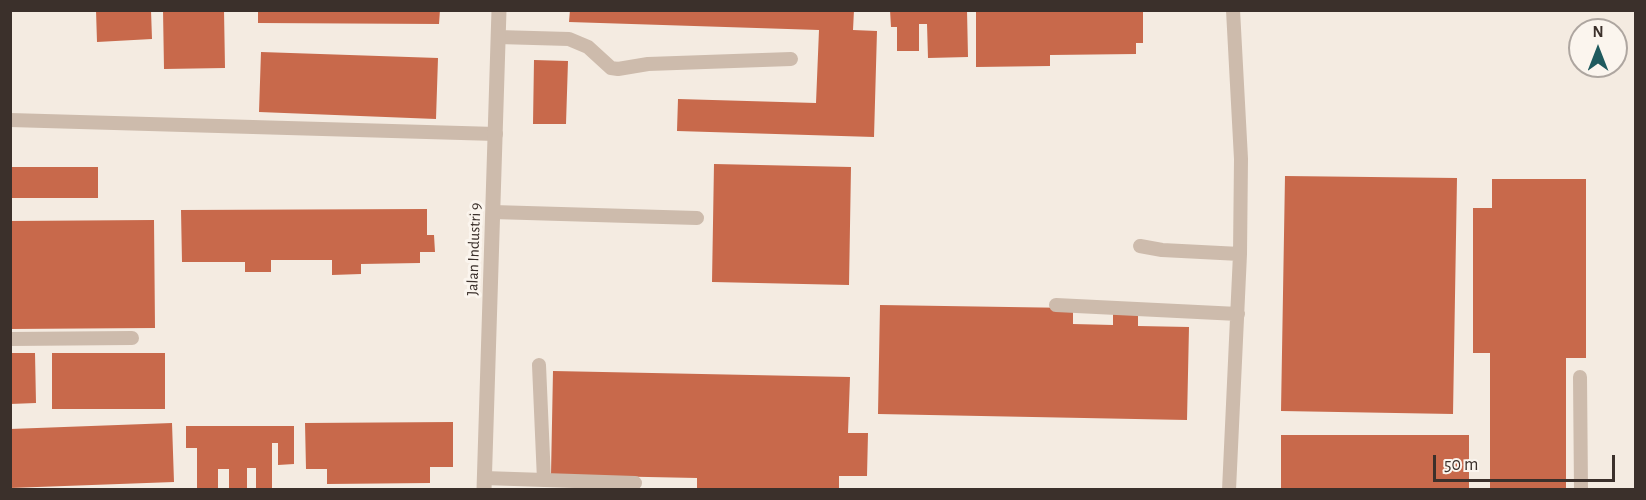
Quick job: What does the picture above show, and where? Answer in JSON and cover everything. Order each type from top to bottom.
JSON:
[{"type":"street","name":"Jalan Industri 9","points":[[484,483],[499,10]]},
{"type":"lane","points":[[1229,489],[1238,314],[1241,159],[1233,10]]},
{"type":"lane","points":[[498,37],[579,41],[611,68],[618,69],[648,64],[791,59]]},
{"type":"lane","points":[[10,120],[496,134]]},
{"type":"lane","points":[[493,212],[697,218]]},
{"type":"lane","points":[[1140,246],[1162,250],[1240,254]]},
{"type":"lane","points":[[1056,305],[1238,314]]},
{"type":"lane","points":[[10,339],[132,338]]},
{"type":"lane","points":[[539,364],[544,480]]},
{"type":"lane","points":[[1581,377],[1581,489]]},
{"type":"lane","points":[[484,483],[544,480],[635,483]]},
{"type":"building","points":[[96,10],[151,10],[152,39],[97,42]]},
{"type":"building","points":[[163,10],[224,10],[225,68],[164,69]]},
{"type":"building","points":[[258,10],[440,10],[439,24],[258,23]]},
{"type":"building","points":[[570,10],[854,10],[853,30],[877,31],[874,137],[677,131],[678,99],[816,103],[819,30],[569,22]]},
{"type":"building","points":[[890,10],[967,10],[968,57],[928,58],[927,24],[919,24],[919,51],[897,51],[897,27],[891,27]]},
{"type":"building","points":[[976,10],[1143,10],[1143,43],[1136,43],[1136,54],[1050,55],[1050,66],[976,67]]},
{"type":"building","points":[[261,52],[438,58],[436,119],[259,112]]},
{"type":"building","points":[[534,60],[568,61],[566,124],[533,124]]},
{"type":"building","points":[[714,164],[851,167],[849,285],[712,282]]},
{"type":"building","points":[[10,167],[98,167],[98,198],[10,198]]},
{"type":"building","points":[[1285,176],[1457,178],[1453,414],[1281,411]]},
{"type":"building","points":[[1492,179],[1586,179],[1586,358],[1566,358],[1566,490],[1490,490],[1490,353],[1473,353],[1473,208],[1492,208]]},
{"type":"building","points":[[427,209],[427,235],[434,235],[435,252],[420,252],[420,263],[361,264],[361,274],[332,275],[332,260],[271,260],[271,272],[245,272],[245,262],[182,262],[181,210]]},
{"type":"building","points":[[154,220],[155,328],[10,329],[10,221]]},
{"type":"building","points":[[880,305],[1073,308],[1073,324],[1113,325],[1113,309],[1138,310],[1138,326],[1189,327],[1187,420],[878,414]]},
{"type":"building","points":[[10,353],[35,353],[36,403],[10,404]]},
{"type":"building","points":[[52,353],[165,353],[165,409],[52,409]]},
{"type":"building","points":[[553,371],[850,377],[848,433],[868,433],[867,476],[839,476],[839,490],[697,490],[697,478],[551,475]]},
{"type":"building","points":[[453,422],[453,467],[430,467],[430,483],[327,484],[327,469],[306,469],[305,423]]},
{"type":"building","points":[[172,423],[174,482],[10,488],[10,429]]},
{"type":"building","points":[[186,426],[294,426],[294,464],[278,465],[278,443],[272,443],[272,490],[256,490],[256,468],[247,468],[247,489],[229,489],[229,469],[218,469],[218,490],[197,490],[197,448],[186,448]]},
{"type":"building","points":[[1281,435],[1469,435],[1469,490],[1281,490]]}]
